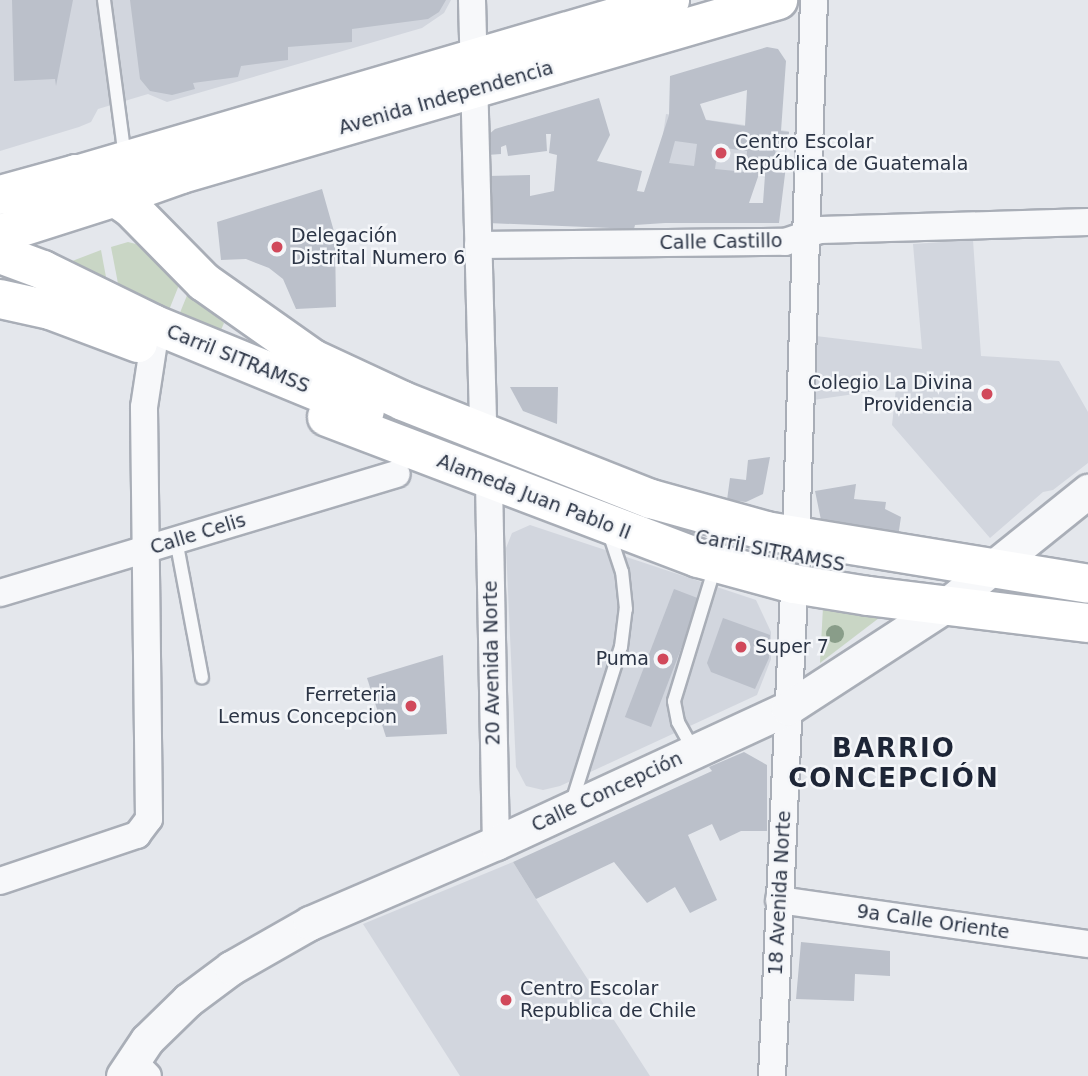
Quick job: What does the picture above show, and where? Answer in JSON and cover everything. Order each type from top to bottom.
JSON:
[{"type":"main road","name":"Avenida Independencia","points":[[116,197],[474,75],[670,0]]},
{"type":"main road","name":"Avenida Independencia","points":[[76,174],[778,0]]},
{"type":"main road","name":"Alameda Juan Pablo II","points":[[76,174],[116,197],[204,282],[266,330],[340,374],[483,433],[690,512],[796,537],[986,575],[1088,584]]},
{"type":"main road","points":[[0,195],[76,174]]},
{"type":"main road","points":[[0,234],[116,197]]},
{"type":"main road","name":"Carril SITRAMSS","points":[[0,254],[43,270],[115,307]]},
{"type":"main road","name":"Carril SITRAMSS","points":[[0,277],[53,287],[115,307],[528,477],[686,535],[788,559],[986,575],[1088,596]]},
{"type":"main road","name":"Alameda Juan Pablo II","points":[[0,299],[78,320],[489,482],[717,563],[794,584],[1088,623]]},
{"type":"street","points":[[472,0],[483,433]]},
{"type":"street","points":[[796,537],[803,236],[814,0]]},
{"type":"street","name":"Calle Castillo","points":[[478,245],[785,242],[820,230],[1088,222]]},
{"type":"street","points":[[0,881],[137,835],[149,819],[148,549],[144,407],[153,348]]},
{"type":"street","name":"Calle Celis","points":[[0,593],[397,474]]},
{"type":"street","name":"20 Avenida Norte","points":[[489,482],[496,843]]},
{"type":"street","name":"Calle Concepción","points":[[135,1071],[147,1040],[188,1000],[231,968],[310,923],[496,843],[788,708],[945,606],[1088,491]]},
{"type":"street","name":"18 Avenida Norte","points":[[772,1076],[794,584]]},
{"type":"street","name":"9a Calle Oriente","points":[[779,900],[1088,944]]},
{"type":"lane","points":[[104,0],[125,161]]},
{"type":"lane","points":[[569,810],[621,647],[623,584],[607,526]]},
{"type":"lane","points":[[176,541],[202,678]]},
{"type":"lane","points":[[695,751],[678,722],[674,701],[717,563]]},
{"type":"shaded area","points":[[0,0],[451,0],[444,13],[422,28],[167,102],[148,94],[98,109],[91,122],[79,127],[0,151]]},
{"type":"shaded area","name":"Centro Escolar República de Guatemala","points":[[666,114],[789,131],[782,180],[659,163]]},
{"type":"shaded area","name":"Colegio La Divina Providencia","points":[[973,240],[981,356],[1059,361],[1088,412],[1088,463],[1053,490],[1043,492],[990,538],[892,425],[896,388],[813,400],[816,336],[922,349],[913,244]]},
{"type":"shaded area","points":[[530,525],[756,600],[771,632],[771,659],[757,695],[560,786],[543,790],[526,786],[516,767],[506,548],[512,533]]},
{"type":"shaded area","name":"Centro Escolar Republica de Chile","points":[[513,862],[650,1076],[460,1076],[363,924]]},
{"type":"green space","points":[[128,242],[136,244],[179,285],[167,315],[120,294],[111,247]]},
{"type":"green space","points":[[101,250],[108,288],[67,263]]},
{"type":"green space","points":[[188,293],[224,323],[218,337],[177,320]]},
{"type":"green space","points":[[823,607],[879,618],[820,663]]},
{"type":"building","points":[[12,0],[73,0],[56,86],[55,79],[14,81]]},
{"type":"building","points":[[130,0],[446,0],[439,12],[428,19],[352,29],[352,42],[288,47],[288,60],[241,66],[238,77],[193,83],[195,89],[172,95],[150,91],[140,79]]},
{"type":"building","points":[[767,47],[778,49],[786,61],[781,131],[789,132],[788,145],[776,144],[774,165],[786,166],[779,223],[665,223],[635,225],[634,229],[488,223],[487,176],[530,175],[530,196],[554,191],[557,155],[549,153],[551,134],[546,134],[547,151],[508,156],[506,145],[501,147],[501,154],[487,155],[487,136],[495,129],[599,98],[610,135],[597,161],[642,171],[637,191],[644,192],[669,115],[670,76]],"holes":[[[747,90],[745,126],[706,120],[700,104]],[[675,141],[697,144],[694,166],[669,163]],[[718,147],[747,151],[746,172],[715,169]],[[759,174],[765,175],[763,203],[749,203]]]},
{"type":"building","name":"Delegación Distrital Numero 6","points":[[322,189],[335,235],[336,307],[296,309],[283,279],[269,268],[246,259],[221,260],[217,222]]},
{"type":"building","points":[[510,387],[558,387],[557,424],[523,411]]},
{"type":"building","points":[[770,457],[763,494],[746,502],[727,500],[730,478],[746,480],[748,460]]},
{"type":"building","points":[[856,484],[854,499],[886,502],[885,509],[901,517],[898,537],[821,520],[815,491]]},
{"type":"building","name":"Puma","points":[[674,589],[700,599],[651,727],[625,717]]},
{"type":"building","name":"Super 7","points":[[723,618],[770,635],[769,658],[755,689],[711,672],[707,663]]},
{"type":"building","name":"Ferreteria Lemus Concepcion","points":[[443,655],[447,734],[386,737],[367,678]]},
{"type":"building","points":[[744,752],[767,765],[767,831],[741,831],[720,841],[712,824],[688,835],[717,900],[690,913],[675,887],[647,903],[614,862],[536,899],[513,862],[712,771],[709,767]]},
{"type":"building","points":[[801,942],[890,951],[890,976],[855,974],[854,1001],[796,999]]},
{"type":"place","name":"Centro Escolar República de Guatemala","points":[[721,153]]},
{"type":"place","name":"Delegación Distrital Numero 6","points":[[277,247]]},
{"type":"place","name":"Colegio La Divina Providencia","points":[[987,394]]},
{"type":"place","name":"Super 7","points":[[741,647]]},
{"type":"place","name":"Puma","points":[[663,659]]},
{"type":"place","name":"Ferreteria Lemus Concepcion","points":[[411,706]]},
{"type":"place","name":"Centro Escolar Republica de Chile","points":[[506,1000]]},
{"type":"district","name":"BARRIO CONCEPCIÓN","points":[[894,764]]}]
